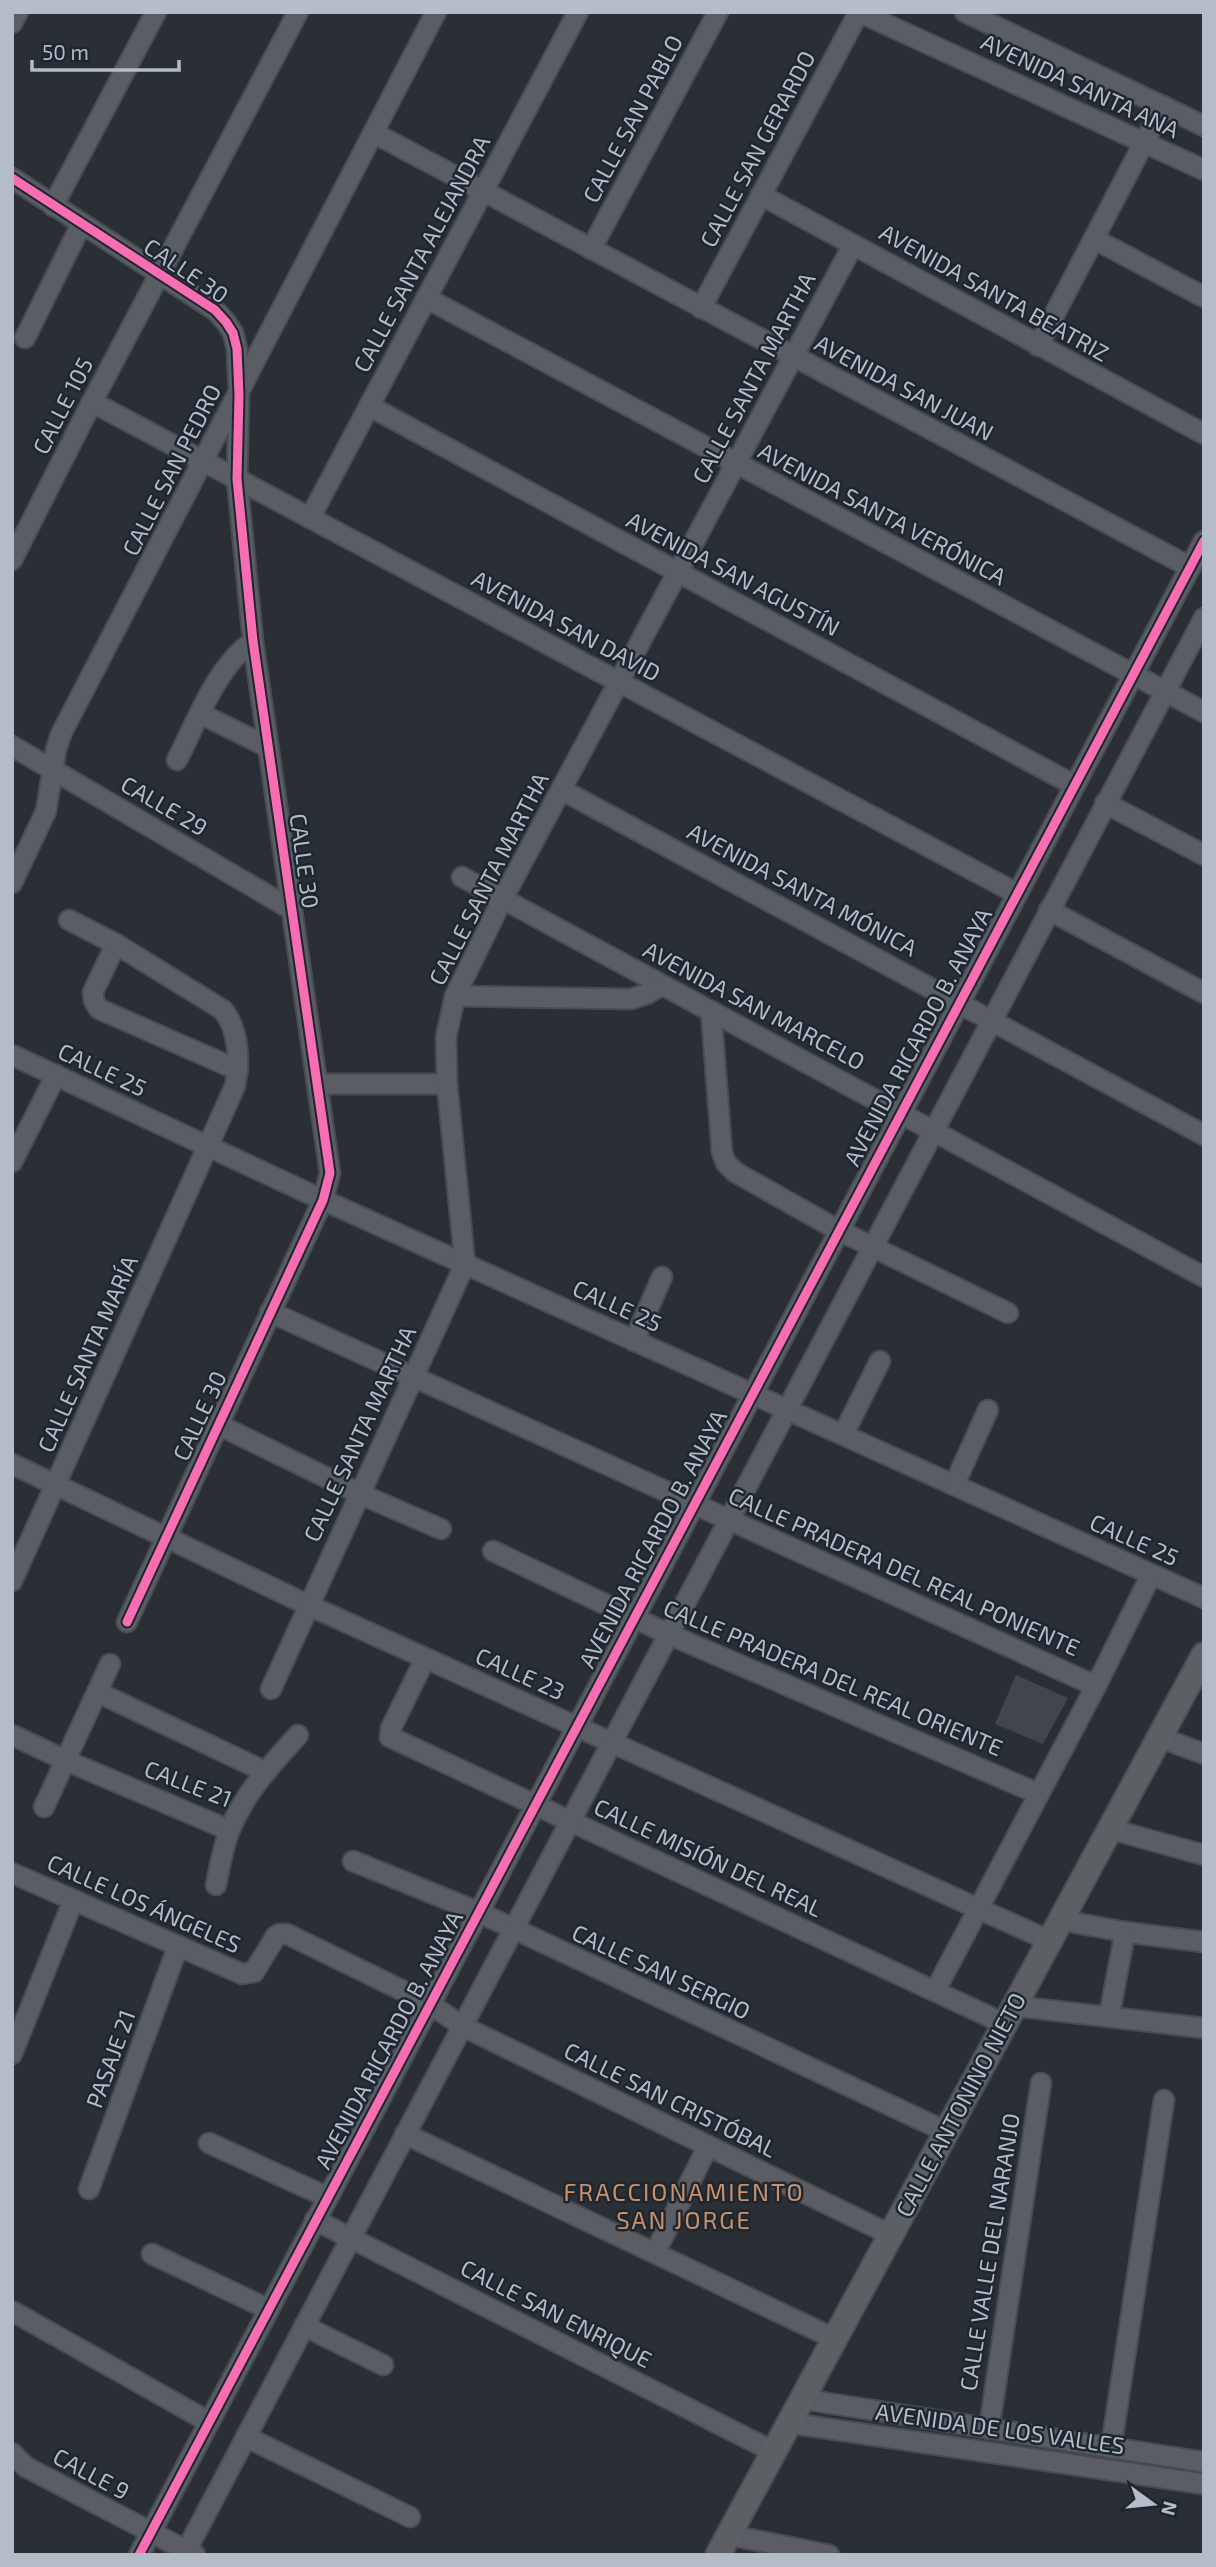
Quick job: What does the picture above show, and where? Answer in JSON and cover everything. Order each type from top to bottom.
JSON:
[{"type":"main road","name":"CALLE ANTONINO NIETO","points":[[724,2545],[1204,1655]]},
{"type":"street","points":[[12,23],[18,12]]},
{"type":"street","points":[[53,206],[156,12]]},
{"type":"street","name":"CALLE 105","points":[[12,560],[92,402],[298,12]]},
{"type":"street","name":"CALLE SAN PEDRO","points":[[12,883],[46,811],[61,734],[436,12]]},
{"type":"street","name":"CALLE SANTA ALEJANDRA","points":[[310,518],[578,12]]},
{"type":"street","name":"CALLE SAN PABLO","points":[[591,249],[718,12]]},
{"type":"street","name":"AVENIDA SANTA ANA","points":[[859,12],[1204,170]]},
{"type":"street","name":"CALLE SAN GERARDO","points":[[701,309],[859,12]]},
{"type":"street","name":"AVENIDA SANTA ANA","points":[[965,12],[1204,126]]},
{"type":"street","points":[[1038,346],[1163,106]]},
{"type":"street","name":"AVENIDA SAN JUAN","points":[[374,133],[1190,567]]},
{"type":"street","name":"CALLE 30","points":[[12,178],[215,310],[233,333],[237,349],[239,395],[237,479],[253,641],[330,1173],[323,1200],[127,1622]]},
{"type":"street","name":"AVENIDA SANTA BEATRIZ","points":[[761,195],[1204,434]]},
{"type":"street","points":[[25,338],[81,225]]},
{"type":"street","points":[[1094,239],[1204,297]]},
{"type":"street","name":"CALLE SANTA MARTHA","points":[[271,1689],[465,1264],[447,1084],[446,1037],[455,996],[503,898],[853,244]]},
{"type":"street","name":"AVENIDA SANTA VERÓNICA","points":[[426,299],[1204,712]]},
{"type":"street","name":"AVENIDA SAN DAVID","points":[[92,402],[1016,893]]},
{"type":"street","name":"AVENIDA SAN AGUSTÍN","points":[[369,406],[1073,785]]},
{"type":"street","name":"AVENIDA RICARDO B. ANAYA","points":[[139,2555],[1204,541]]},
{"type":"street","points":[[188,2553],[304,2326],[1204,618]]},
{"type":"street","points":[[177,760],[227,665],[239,651],[253,641]]},
{"type":"street","points":[[201,714],[268,747]]},
{"type":"street","name":"CALLE 29","points":[[12,746],[291,909]]},
{"type":"street","name":"AVENIDA SANTA MÓNICA","points":[[562,790],[991,1020],[1201,1129]]},
{"type":"street","points":[[1105,803],[1204,855]]},
{"type":"street","name":"AVENIDA SAN MARCELO","points":[[462,877],[1204,1277]]},
{"type":"street","points":[[1049,910],[1204,993]]},
{"type":"street","points":[[69,920],[116,944],[223,1010],[230,1019],[234,1032],[238,1070],[99,1009],[93,992],[116,944]]},
{"type":"street","points":[[455,996],[632,999],[661,985]]},
{"type":"street","points":[[711,1011],[722,1152],[726,1163],[735,1172],[838,1230],[1008,1313]]},
{"type":"street","name":"CALLE 25","points":[[12,1055],[323,1200],[1204,1598]]},
{"type":"street","name":"CALLE SANTA MARÍA","points":[[12,1581],[206,1145],[235,1086],[238,1070]]},
{"type":"street","points":[[12,1162],[56,1075]]},
{"type":"street","points":[[317,1084],[447,1084]]},
{"type":"street","points":[[634,1341],[662,1277]]},
{"type":"street","name":"CALLE PRADERA DEL REAL PONIENTE","points":[[271,1312],[1096,1686]]},
{"type":"street","points":[[843,1435],[880,1361]]},
{"type":"street","points":[[954,1485],[988,1410]]},
{"type":"street","points":[[217,1424],[360,1494],[441,1529]]},
{"type":"street","name":"CALLE 23","points":[[12,1464],[425,1659],[577,1725],[979,1909],[1055,1931],[1125,1932],[1204,1942]]},
{"type":"street","name":"CALLE PRADERA DEL REAL ORIENTE","points":[[494,1551],[668,1634],[1039,1794]]},
{"type":"street","points":[[935,1991],[1096,1686],[1151,1574]]},
{"type":"street","name":"CALLE MISIÓN DEL REAL","points":[[425,1659],[391,1728],[390,1737],[935,1991],[1009,2015],[1109,2017],[1204,2028]]},
{"type":"street","points":[[44,1807],[110,1664]]},
{"type":"street","name":"CALLE 21","points":[[12,1735],[229,1830],[251,1790],[266,1772],[97,1692]]},
{"type":"street","points":[[266,1772],[298,1735]]},
{"type":"street","points":[[1159,1737],[1204,1754]]},
{"type":"street","points":[[1110,1829],[1204,1855]]},
{"type":"street","points":[[216,1885],[229,1830]]},
{"type":"street","name":"CALLE SAN SERGIO","points":[[353,1861],[478,1912],[512,1931],[947,2132]]},
{"type":"street","name":"CALLE LOS ÁNGELES","points":[[12,1873],[248,1975],[254,1972],[276,1936],[286,1934],[430,2004]]},
{"type":"street","points":[[12,2054],[73,1901]]},
{"type":"street","points":[[1109,2017],[1125,1932]]},
{"type":"street","name":"PASAJE 21","points":[[89,2189],[178,1946]]},
{"type":"street","name":"CALLE SAN CRISTÓBAL","points":[[430,2004],[462,2026],[891,2235]]},
{"type":"street","name":"CALLE VALLE DEL NARANJO","points":[[989,2429],[1041,2083]]},
{"type":"street","points":[[1111,2448],[1164,2100]]},
{"type":"street","points":[[405,2134],[835,2339]]},
{"type":"street","points":[[209,2143],[327,2197]]},
{"type":"street","points":[[655,2253],[708,2146]]},
{"type":"street","name":"CALLE SAN ENRIQUE","points":[[316,2220],[774,2452]]},
{"type":"street","points":[[152,2254],[268,2309]]},
{"type":"street","points":[[12,2311],[209,2422]]},
{"type":"street","points":[[304,2326],[383,2365]]},
{"type":"street","name":"AVENIDA DE LOS VALLES","points":[[802,2399],[1204,2462]]},
{"type":"street","name":"AVENIDA DE LOS VALLES","points":[[789,2423],[1204,2484]]},
{"type":"street","points":[[246,2437],[410,2517]]},
{"type":"street","points":[[1048,2461],[1051,2439]]},
{"type":"street","name":"CALLE 9","points":[[12,2454],[26,2468],[188,2553]]},
{"type":"street","points":[[724,2545],[829,2555]]},
{"type":"building","points":[[1016,1675],[1068,1698],[1043,1744],[995,1724]]},
{"type":"cycle path","points":[[12,178],[215,310],[233,333],[237,349],[239,395],[237,479],[253,641],[330,1173],[323,1200],[127,1622]]},
{"type":"cycle path","points":[[139,2555],[1204,541]]},
{"type":"district","name":"FRACCIONAMIENTO SAN JORGE","points":[[684,2207]]}]
